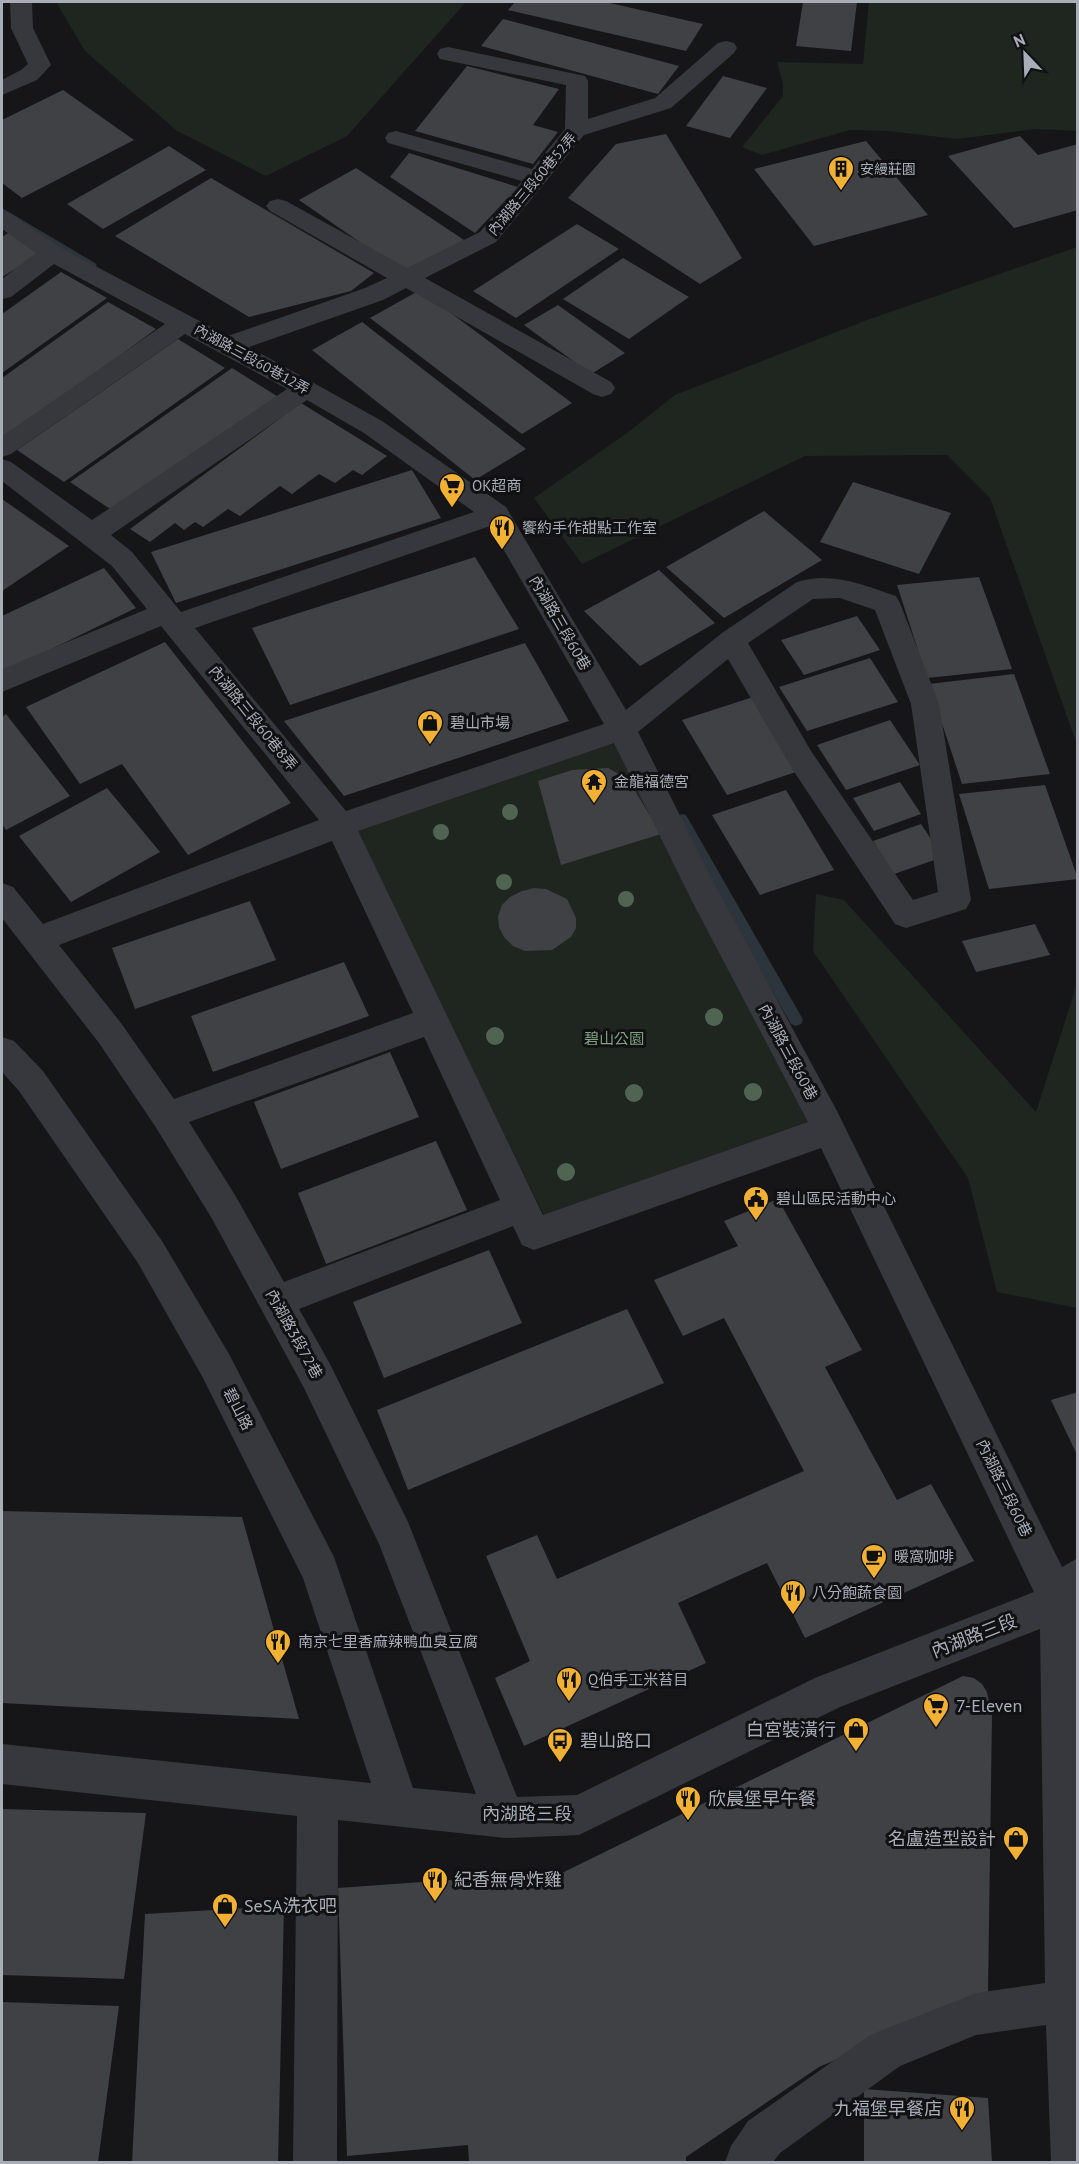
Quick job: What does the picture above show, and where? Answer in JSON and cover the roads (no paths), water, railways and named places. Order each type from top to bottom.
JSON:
[{"type":"street","points":[[2,88],[29,75],[40,65],[22,28],[21,2]]},
{"type":"street","name":"內湖路三段60巷52弄","points":[[226,346],[374,294],[488,237],[535,177],[576,130],[663,103],[726,48]]},
{"type":"street","points":[[448,54],[577,81],[576,130]]},
{"type":"street","points":[[396,138],[535,177]]},
{"type":"street","points":[[278,206],[602,388]]},
{"type":"street","name":"內湖路三段60巷12弄","points":[[2,218],[52,253],[306,388],[373,427],[496,514]]},
{"type":"street","points":[[2,291],[52,253]]},
{"type":"street","points":[[2,448],[184,322]]},
{"type":"street","points":[[92,534],[306,388]]},
{"type":"street","name":"內湖路三段60巷8弄","points":[[2,468],[122,559],[340,825],[534,1234],[829,1130]]},
{"type":"street","points":[[2,681],[171,618],[496,514]]},
{"type":"street","name":"內湖路三段60巷","points":[[496,514],[622,729],[703,892],[829,1130],[1071,1599]]},
{"type":"street","points":[[36,940],[340,825],[622,729],[732,640],[807,589],[841,588],[886,603],[925,704],[956,900],[906,915],[801,759],[732,640]]},
{"type":"street","name":"內湖路3段72巷","points":[[2,896],[110,1033],[167,1116],[223,1206],[317,1376],[395,1535],[505,1818]]},
{"type":"street","points":[[167,1116],[432,1020]]},
{"type":"street","name":"碧山路","points":[[2,1051],[31,1081],[150,1252],[216,1366],[320,1571],[399,1806]]},
{"type":"street","points":[[276,1302],[522,1207]]},
{"type":"street","points":[[1071,1599],[1067,2001],[1073,2163]]},
{"type":"street","name":"內湖路三段","points":[[2,1764],[505,1818],[579,1815],[829,1692],[1071,1599]]},
{"type":"street","points":[[315,2163],[318,1798]]},
{"type":"street","points":[[747,2163],[764,2137],[885,2050],[976,2014],[1067,2001]]},
{"type":"waterway","points":[[2,211],[91,265]]},
{"type":"waterway","points":[[681,819],[796,1020]]},
{"type":"place","name":"安縵莊園","points":[[841,192]]},
{"type":"place","name":"OK超商","points":[[452,509]]},
{"type":"place","name":"饗約手作甜點工作室","points":[[502,551]]},
{"type":"place","name":"碧山市場","points":[[430,746]]},
{"type":"place","name":"金龍福德宮","points":[[594,805]]},
{"type":"place","name":"碧山區民活動中心","points":[[756,1222]]},
{"type":"place","name":"暖窩咖啡","points":[[874,1580]]},
{"type":"place","name":"八分飽蔬食園","points":[[793,1616]]},
{"type":"place","name":"南京七里香麻辣鴨血臭豆腐","points":[[278,1665]]},
{"type":"place","name":"Q伯手工米苔目","points":[[569,1703]]},
{"type":"place","name":"7-Eleven","points":[[936,1729]]},
{"type":"place","name":"白宮裝潢行","points":[[856,1753]]},
{"type":"place","name":"碧山路口","points":[[560,1764]]},
{"type":"place","name":"欣晨堡早午餐","points":[[688,1822]]},
{"type":"place","name":"名盧造型設計","points":[[1016,1862]]},
{"type":"place","name":"紀香無骨炸雞","points":[[435,1903]]},
{"type":"place","name":"SeSA洗衣吧","points":[[225,1929]]},
{"type":"place","name":"九福堡早餐店","points":[[962,2132]]},
{"type":"park label","name":"碧山公園","points":[[614,1039]]}]
